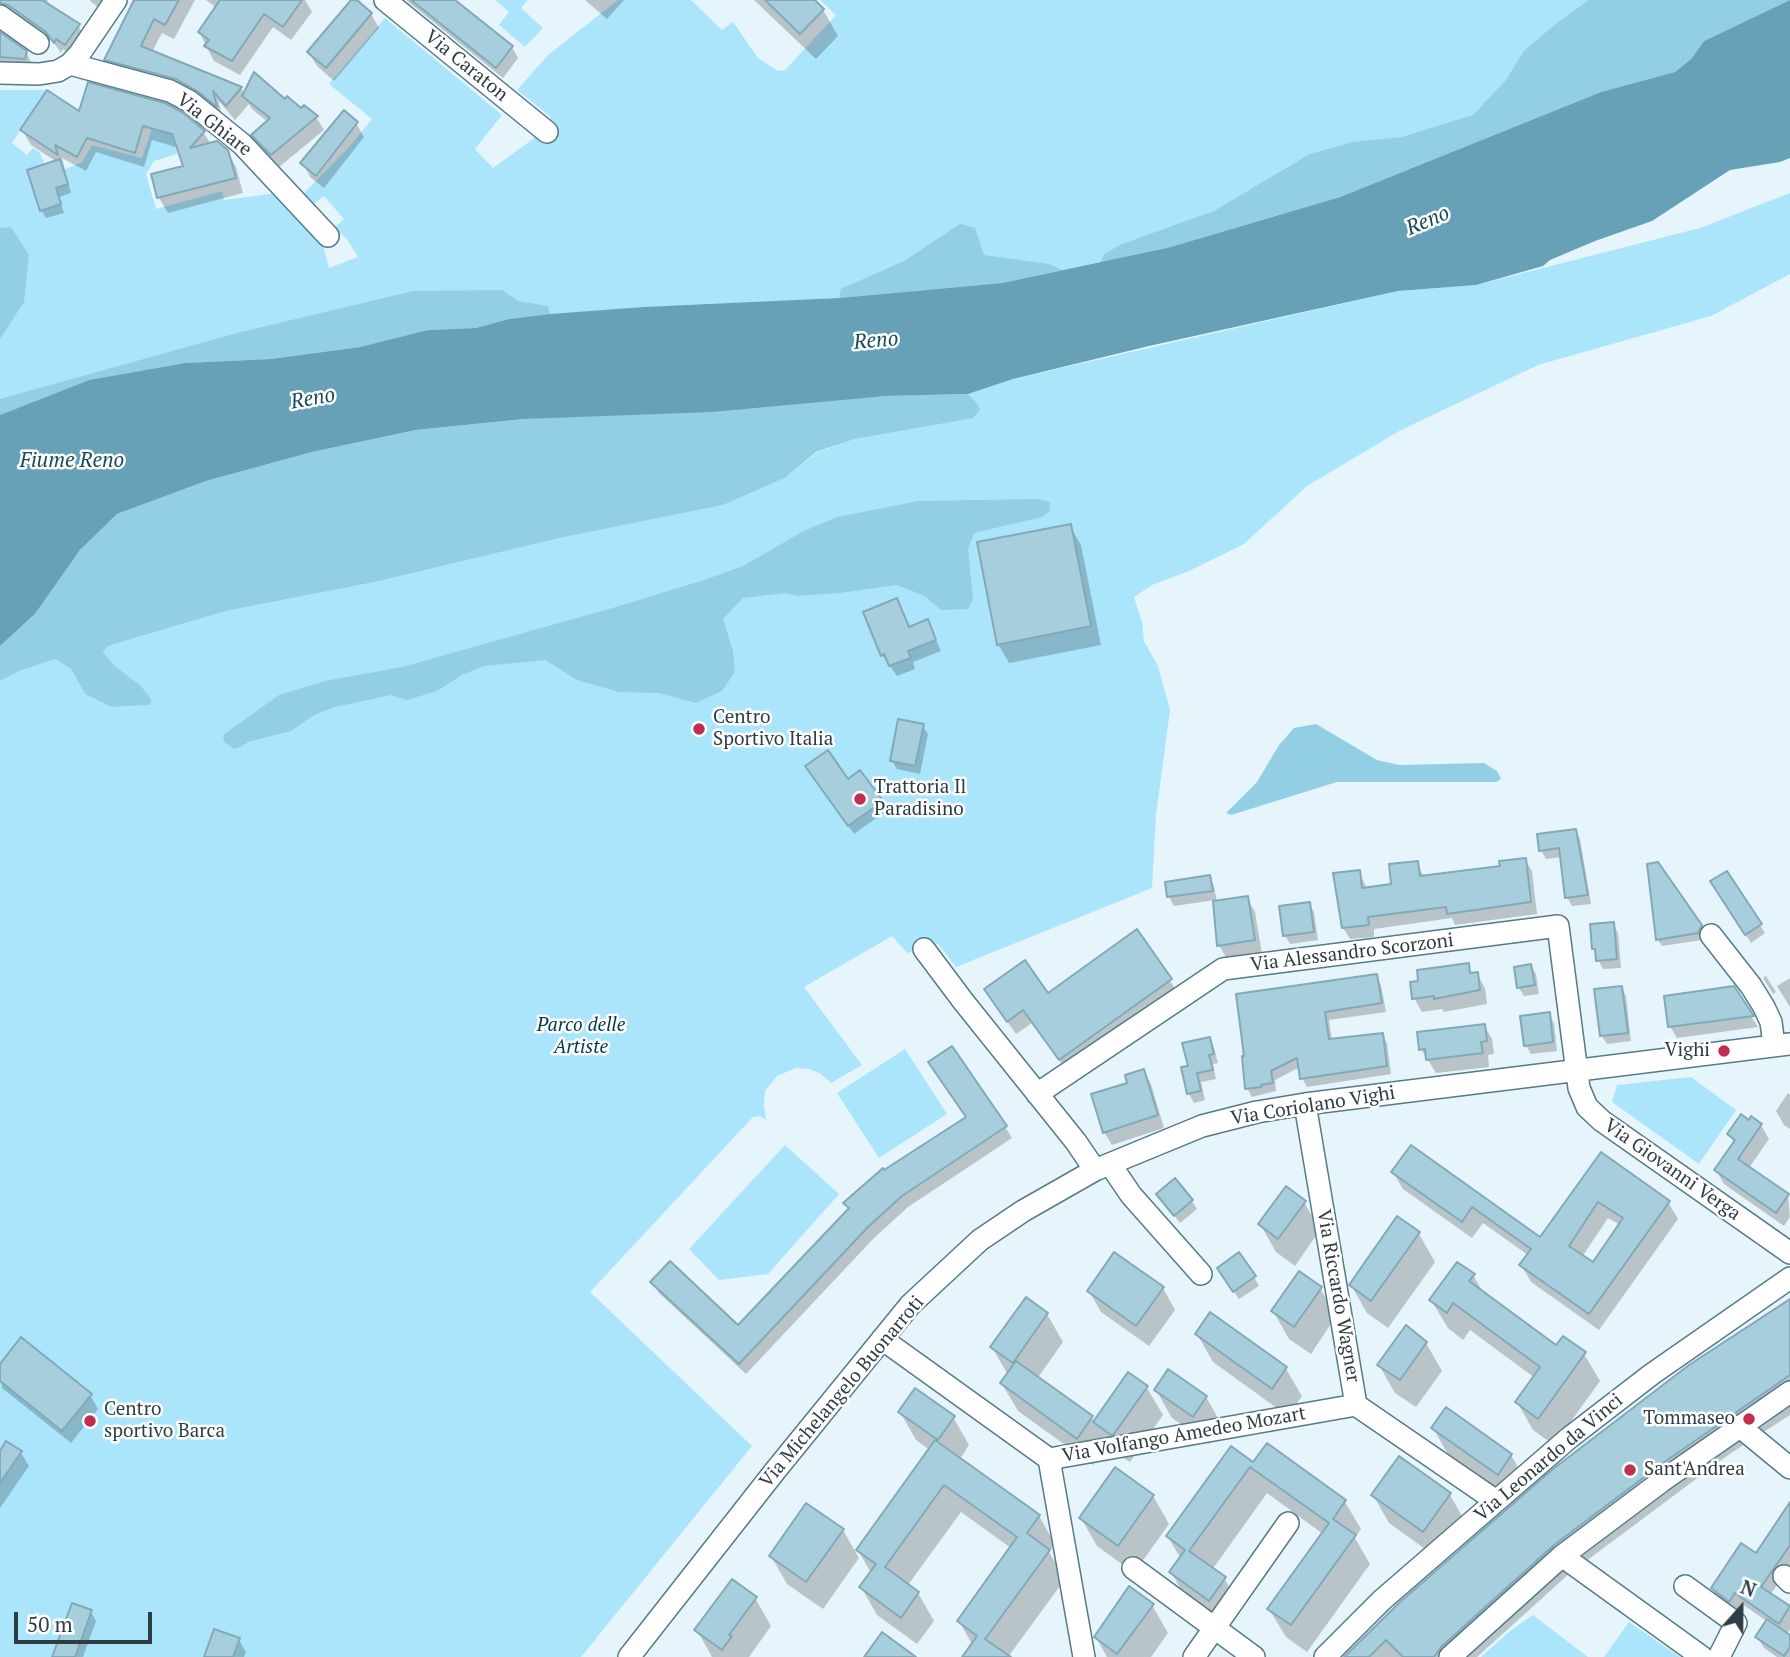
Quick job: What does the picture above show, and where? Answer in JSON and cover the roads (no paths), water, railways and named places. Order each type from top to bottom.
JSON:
[{"type":"street","points":[[0,73],[39,74],[58,71],[70,64],[116,0]]},
{"type":"street","name":"Via Caraton","points":[[385,0],[547,132]]},
{"type":"street","points":[[0,16],[38,43]]},
{"type":"street","name":"Via Ghiare","points":[[70,64],[170,91],[190,101],[242,144],[328,236]]},
{"type":"street","name":"Via Alessandro Scorzoni","points":[[1037,1094],[1223,969],[1558,926],[1577,1070]]},
{"type":"street","points":[[1711,936],[1751,986],[1783,1043]]},
{"type":"street","points":[[924,949],[1076,1142],[1131,1195],[1201,1274]]},
{"type":"street","name":"Via Coriolano Vighi","points":[[1102,1167],[1202,1126],[1257,1112],[1783,1043]]},
{"type":"street","name":"Via Giovanni Verga","points":[[1577,1070],[1583,1101],[1591,1112],[1790,1253]]},
{"type":"street","name":"Via Riccardo Wagner","points":[[1306,1104],[1356,1405],[1496,1501]]},
{"type":"street","name":"Via Michelangelo Buonarroti","points":[[636,1655],[910,1305],[980,1240],[1023,1211],[1102,1167]]},
{"type":"street","name":"Via Leonardo da Vinci","points":[[1325,1657],[1382,1601],[1569,1438],[1652,1374],[1790,1278]]},
{"type":"street","name":"Via Volfango Amedeo Mozart","points":[[883,1339],[1049,1459],[1356,1405]]},
{"type":"street","points":[[1450,1657],[1562,1556],[1739,1426],[1790,1392]]},
{"type":"street","points":[[1739,1426],[1790,1468]]},
{"type":"street","points":[[1049,1459],[1084,1657]]},
{"type":"street","points":[[1194,1657],[1288,1523]]},
{"type":"street","points":[[1562,1556],[1702,1657]]},
{"type":"street","points":[[1133,1568],[1254,1657]]},
{"type":"street","points":[[1685,1586],[1736,1623],[1718,1657]]},
{"type":"water","name":"Fiume Reno","points":[[1790,0],[1790,158],[1730,170],[1652,221],[1595,241],[1550,260],[1543,266],[1476,285],[1398,291],[1149,346],[1013,379],[968,394],[886,396],[712,412],[524,419],[416,430],[312,452],[206,481],[117,514],[80,550],[35,614],[0,646],[0,415],[89,380],[185,363],[271,359],[360,347],[428,330],[476,328],[509,319],[550,314],[839,298],[1002,283],[1167,248],[1340,197],[1601,92],[1675,72],[1691,59],[1704,41]]},
{"type":"place","name":"Centro Sportivo Italia","points":[[699,729]]},
{"type":"place","name":"Trattoria Il Paradisino","points":[[860,799]]},
{"type":"place","name":"Vighi","points":[[1724,1051]]},
{"type":"place","name":"Tommaseo","points":[[1749,1419]]},
{"type":"place","name":"Centro sportivo Barca","points":[[90,1421]]},
{"type":"place","name":"Sant'Andrea","points":[[1630,1470]]},
{"type":"water label","name":"Reno","points":[[1428,221]]},
{"type":"water label","name":"Reno","points":[[876,341]]},
{"type":"water label","name":"Reno","points":[[313,399]]},
{"type":"park label","name":"Parco delle Artiste","points":[[581,1037]]}]
